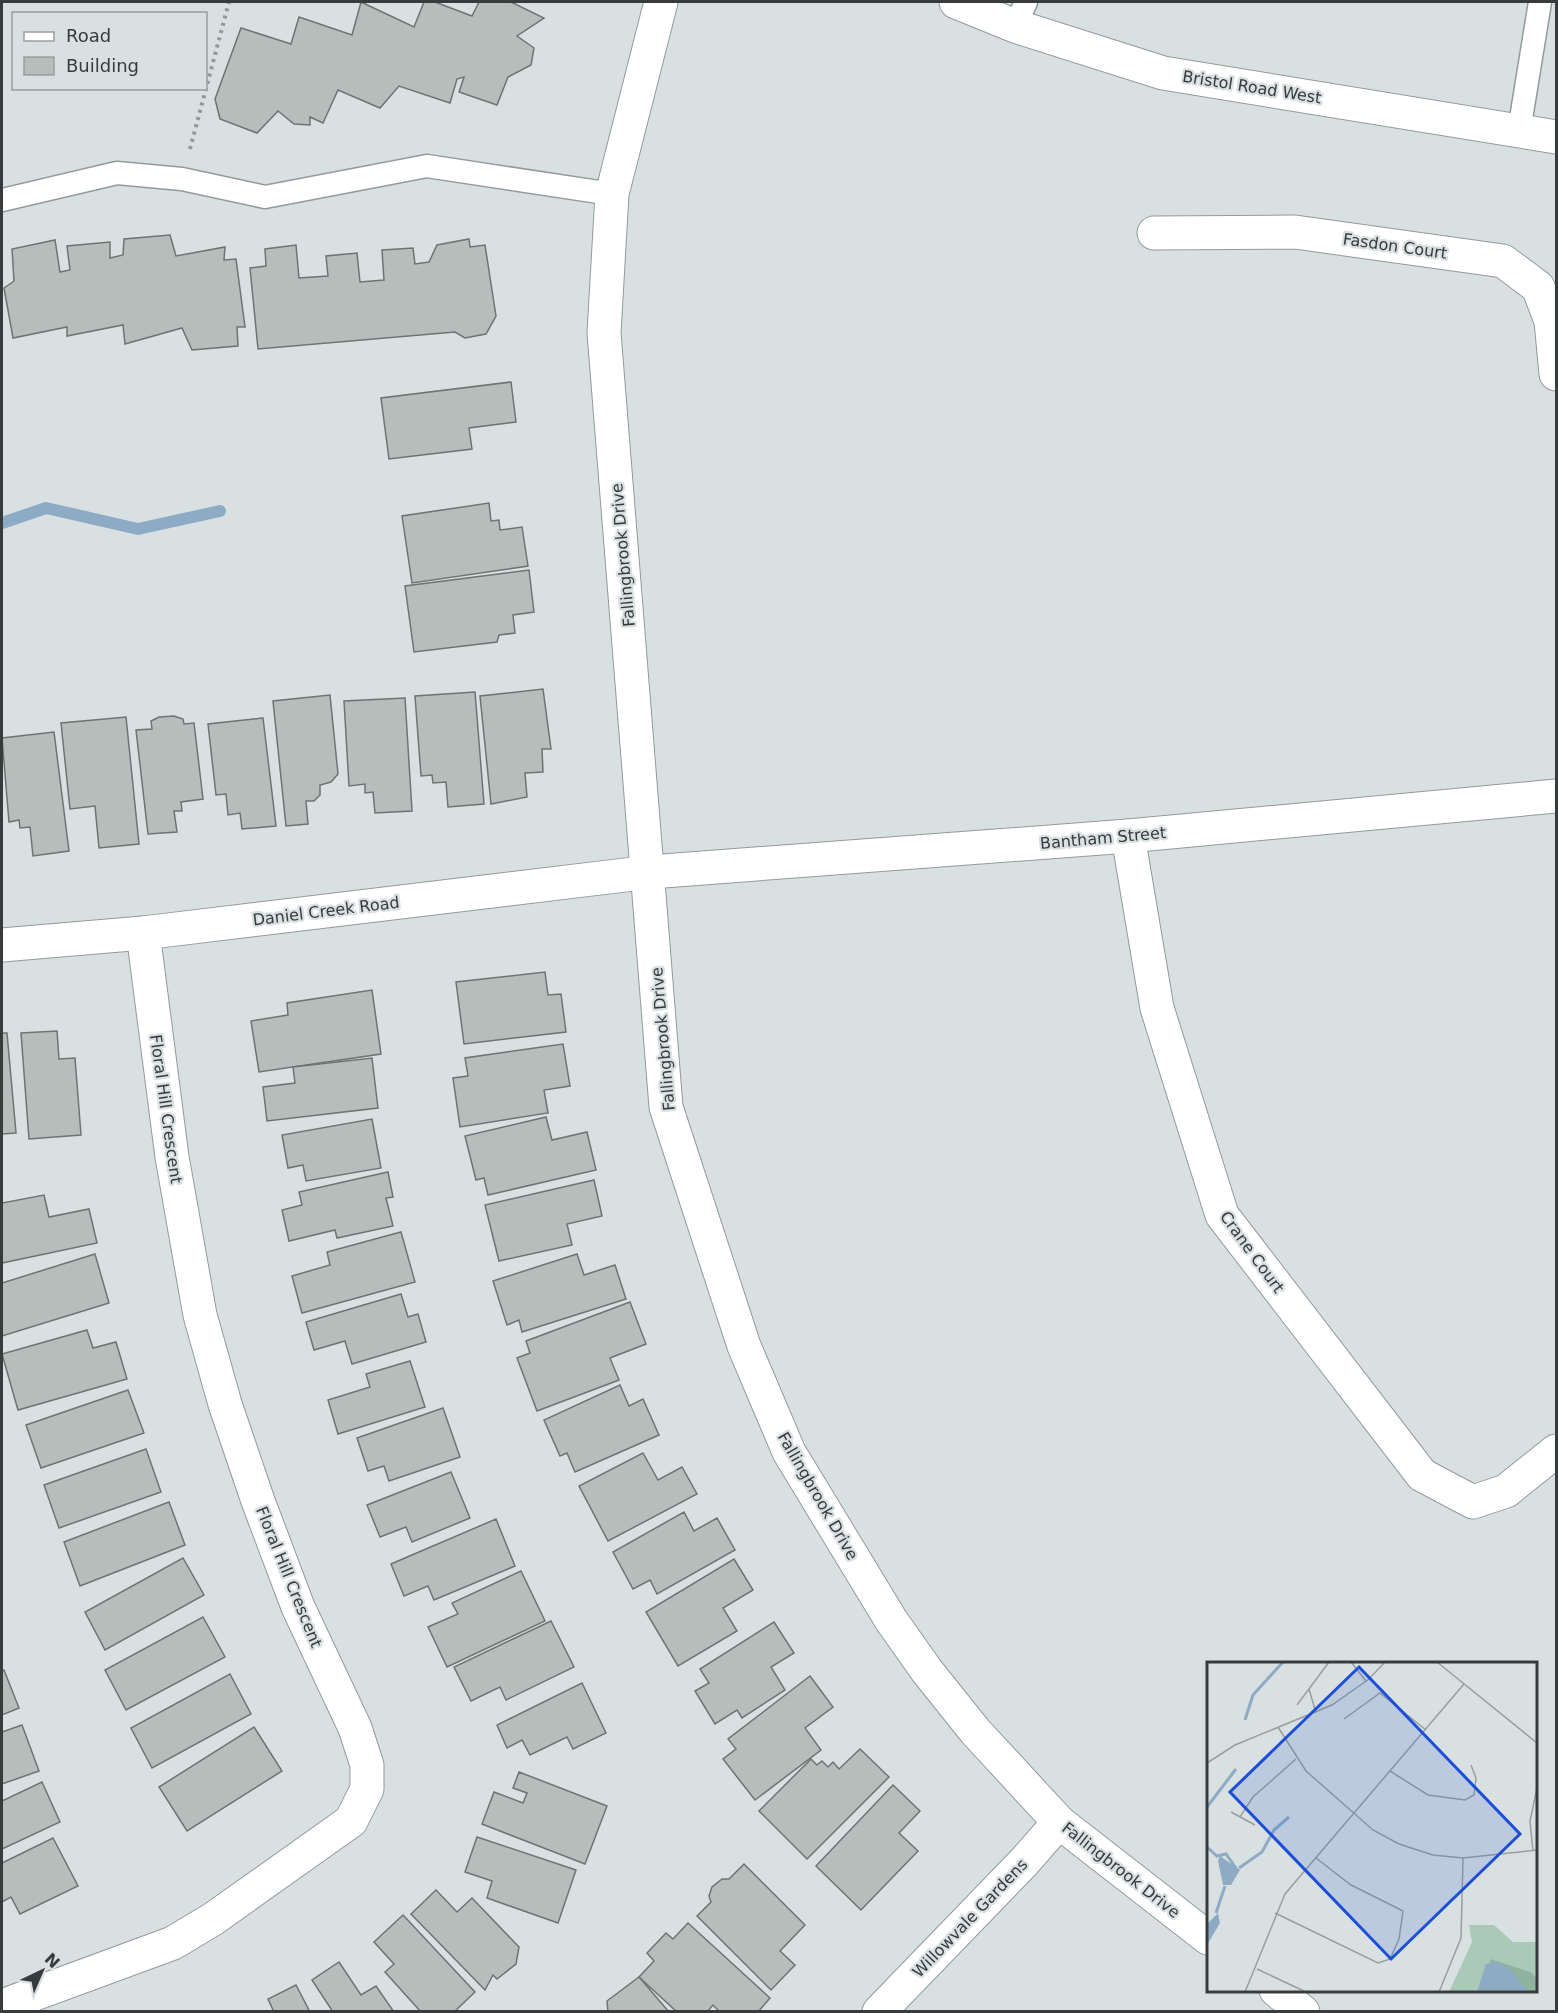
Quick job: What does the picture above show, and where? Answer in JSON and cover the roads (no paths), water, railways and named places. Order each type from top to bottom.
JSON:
[{"type":"street","name":"Fallingbrook Drive","points":[[661,2],[612,194],[604,333],[650,872],[666,1107],[744,1346],[789,1452],[891,1620],[927,1671],[975,1731],[1059,1822],[1207,1936]]},
{"type":"street","name":"Bristol Road West","points":[[956,2],[1021,14],[1163,73],[1557,137]]},
{"type":"street","name":"Fasdon Court","points":[[1154,233],[1295,232],[1503,261],[1538,287],[1551,321],[1557,374]]},
{"type":"street","name":"Bantham Street","points":[[650,872],[1128,836],[1557,796]]},
{"type":"street","name":"Crane Court","points":[[1128,836],[1157,1008],[1222,1215],[1422,1476],[1473,1502],[1506,1491],[1557,1451]]},
{"type":"street","name":"Daniel Creek Road","points":[[2,945],[143,933],[650,872]]},
{"type":"street","name":"Floral Hill Crescent","points":[[2,2006],[173,1943],[213,1919],[351,1821],[367,1789],[367,1765],[355,1728],[298,1606],[258,1501],[225,1404],[200,1315],[172,1157],[143,933]]},
{"type":"street","name":"Willowvale Gardens","points":[[879,2012],[1025,1861],[1059,1822]]},
{"type":"street","points":[[1278,1992],[1302,2012]]},
{"type":"lane","points":[[1519,131],[1540,2]]},
{"type":"lane","points":[[2,200],[117,173],[182,178],[265,197],[427,166],[612,194]]},
{"type":"waterway","points":[[2,523],[46,508],[138,529],[220,511]]}]
